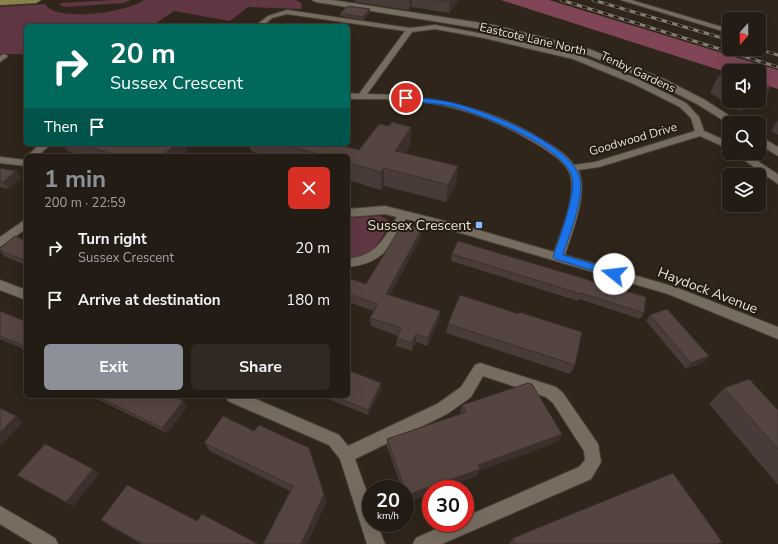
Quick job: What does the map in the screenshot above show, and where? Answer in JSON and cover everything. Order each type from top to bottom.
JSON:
[{"type":"main road","points":[[0,2],[36,0]]},
{"type":"street","name":"Eastcote Lane North","points":[[316,0],[494,28],[586,51],[660,81],[723,116]]},
{"type":"street","points":[[624,0],[722,29]]},
{"type":"street","name":"Tenby Gardens","points":[[261,24],[270,16],[287,12],[410,30],[435,28],[515,42],[575,57],[637,82],[683,105],[693,114],[700,125],[700,133]]},
{"type":"street","points":[[361,96],[410,30]]},
{"type":"street","points":[[350,96],[420,99],[455,105],[520,129],[555,152],[573,168],[576,179],[573,208],[558,257]]},
{"type":"street","points":[[700,133],[722,141]]},
{"type":"street","name":"Goodwood Drive","points":[[573,168],[596,164],[700,133]]},
{"type":"street","points":[[766,144],[778,152]]},
{"type":"street","points":[[35,154],[44,146]]},
{"type":"street","points":[[0,160],[24,161]]},
{"type":"street","points":[[750,160],[772,174],[778,181]]},
{"type":"street","name":"Haydock Avenue","points":[[350,213],[385,210],[404,214],[558,257],[671,290],[778,334]]},
{"type":"street","points":[[350,263],[360,263],[375,257],[384,248],[404,214]]},
{"type":"street","points":[[0,243],[24,224]]},
{"type":"street","points":[[0,285],[24,294]]},
{"type":"street","points":[[346,455],[442,409],[466,392],[480,369],[551,392],[558,398],[592,449],[593,462],[585,474],[422,544]]},
{"type":"street","points":[[236,398],[334,440],[346,455],[376,544]]},
{"type":"street","points":[[0,514],[49,544]]},
{"type":"shaded area","points":[[131,0],[124,3],[65,7],[60,5],[60,3]]},
{"type":"shaded area","points":[[144,0],[296,0],[301,3],[302,9],[248,7],[230,21],[174,11],[155,24],[24,24],[24,54],[0,54],[0,7],[45,4],[52,10],[63,13],[93,14],[109,12]]},
{"type":"shaded area","points":[[501,0],[549,0],[722,53],[722,56],[732,56],[758,64],[722,64],[722,71]]},
{"type":"shaded area","points":[[766,66],[778,70],[778,89],[766,85]]},
{"type":"shaded area","points":[[380,216],[388,220],[389,226],[369,253],[350,259],[350,218]]},
{"type":"building","points":[[436,0],[452,0],[450,2]]},
{"type":"building","points":[[348,6],[370,9],[363,17],[340,13]]},
{"type":"building","points":[[766,85],[771,88],[766,89]]},
{"type":"building","points":[[392,122],[411,127],[395,151],[458,166],[448,185],[384,168],[381,172],[350,164],[350,154],[318,154],[290,146],[343,146],[359,150],[379,124],[389,126]]},
{"type":"building","points":[[86,146],[174,146],[164,154],[112,154]]},
{"type":"building","points":[[0,168],[16,171],[3,182],[0,181]]},
{"type":"building","points":[[403,223],[422,229],[386,294],[440,311],[428,338],[416,334],[412,343],[397,338],[401,328],[370,318],[378,304],[350,295],[350,279],[366,284]]},
{"type":"building","points":[[15,236],[24,240],[24,260],[0,250],[0,248]]},
{"type":"building","points":[[458,241],[646,297],[644,313],[452,254]]},
{"type":"building","points":[[460,295],[582,332],[575,365],[448,324]]},
{"type":"building","points":[[667,309],[709,356],[691,363],[650,315]]},
{"type":"building","points":[[0,311],[24,321],[24,346],[0,336]]},
{"type":"building","points":[[350,371],[381,383],[368,410],[339,398],[350,398]]},
{"type":"building","points":[[749,379],[778,410],[778,449],[724,388]]},
{"type":"building","points":[[528,383],[532,384],[562,434],[478,465],[480,469],[449,480],[422,480],[422,490],[414,493],[414,480],[402,480],[387,439],[466,412],[462,405]]},
{"type":"building","points":[[101,398],[176,398],[183,401],[162,428]]},
{"type":"building","points":[[0,408],[16,416],[0,433]]},
{"type":"building","points":[[223,416],[254,431],[259,425],[309,448],[324,494],[301,544],[263,544],[293,486],[204,443]]},
{"type":"building","points":[[45,444],[93,469],[66,502],[17,475]]},
{"type":"building","points":[[673,473],[722,542],[718,544],[516,544],[513,538]]},
{"type":"building","points":[[127,485],[197,521],[202,514],[258,544],[143,544],[101,520]]},
{"type":"railway","points":[[561,0],[778,67]]},
{"type":"railway","points":[[593,0],[722,38]]},
{"type":"railway","points":[[766,51],[778,55]]},
{"type":"place","name":"Sussex Crescent","points":[[479,225]]},
{"type":"route","points":[[406,98],[455,105],[508,124],[520,129],[561,157],[573,168],[576,179],[576,187],[573,208],[558,257],[614,274]]}]
